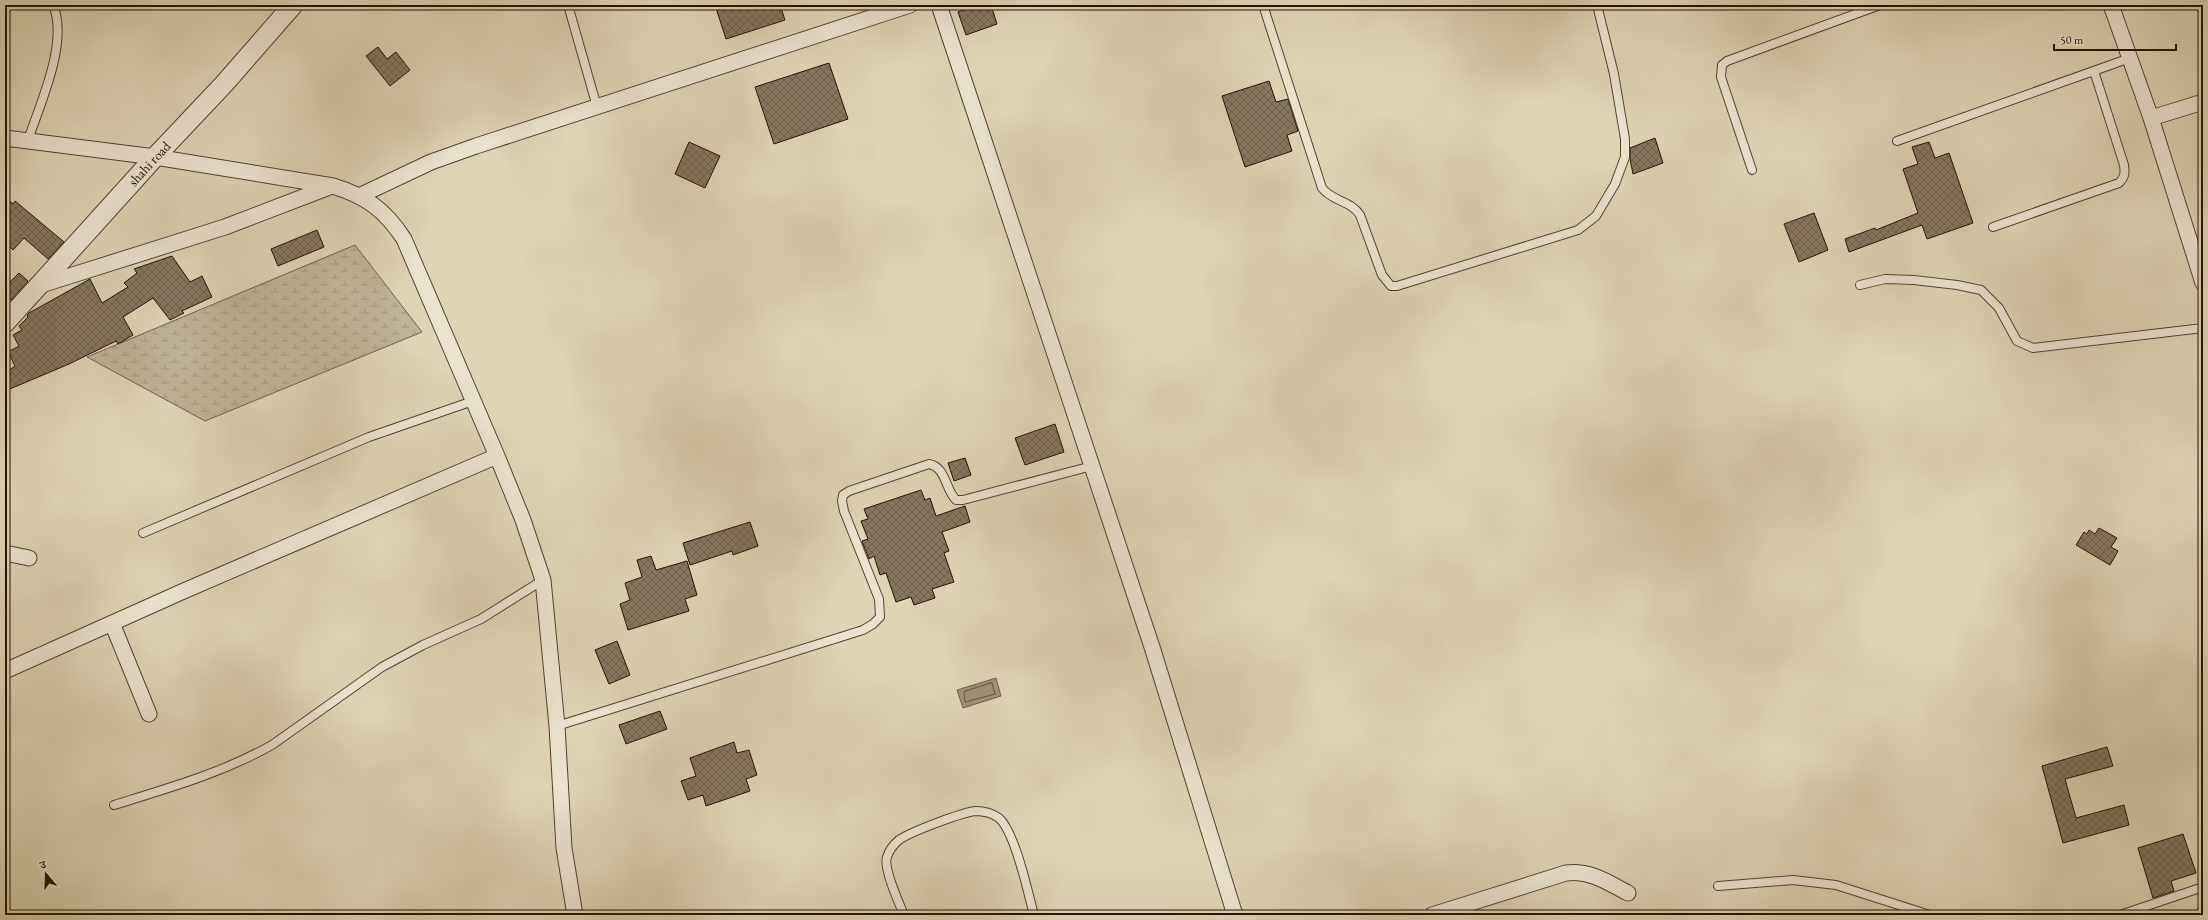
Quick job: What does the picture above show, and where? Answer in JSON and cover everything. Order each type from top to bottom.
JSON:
[{"type":"street","name":"shahi road","points":[[5,323],[41,285],[155,157],[224,84],[293,5]]},
{"type":"street","points":[[359,196],[431,162],[910,5]]},
{"type":"street","points":[[939,5],[991,156],[1031,286],[1092,466],[1236,915]]},
{"type":"street","points":[[2111,5],[2151,118],[2203,283]]},
{"type":"street","points":[[2151,118],[2203,102]]},
{"type":"street","points":[[5,138],[155,157],[333,186],[375,204],[395,226],[404,239],[498,456],[523,520],[543,580],[557,726],[564,848],[575,915]]},
{"type":"street","points":[[41,285],[225,227],[333,186]]},
{"type":"street","points":[[5,671],[112,623],[498,456]]},
{"type":"street","points":[[5,553],[29,558]]},
{"type":"street","points":[[112,623],[149,714]]},
{"type":"street","points":[[1432,915],[1566,873],[1580,872],[1591,874],[1628,893]]},
{"type":"lane","points":[[28,140],[55,55],[58,32],[57,13],[53,5]]},
{"type":"lane","points":[[568,5],[597,107]]},
{"type":"lane","points":[[1263,5],[1322,188],[1328,196],[1346,202],[1356,208],[1382,275],[1391,286],[1397,286],[1572,232],[1587,225],[1596,216],[1622,168],[1626,148],[1614,74],[1597,5]]},
{"type":"lane","points":[[1752,170],[1722,77],[1722,65],[1727,61],[1880,5]]},
{"type":"lane","points":[[1897,141],[2130,58]]},
{"type":"lane","points":[[1992,227],[2119,182],[2123,178],[2125,173],[2124,165],[2094,71]]},
{"type":"lane","points":[[1860,285],[1885,279],[1914,280],[1957,285],[1981,290],[1999,308],[2017,341],[2033,348],[2203,328]]},
{"type":"lane","points":[[142,533],[370,437],[473,401]]},
{"type":"lane","points":[[557,726],[848,634],[873,624],[880,617],[879,599],[844,511],[842,501],[843,495],[849,491],[928,464],[936,466],[940,470],[952,496],[956,500],[963,500],[1092,466]]},
{"type":"lane","points":[[114,805],[211,775],[253,756],[272,745],[382,667],[423,645],[481,618],[543,580]]},
{"type":"lane","points":[[904,915],[887,869],[886,858],[890,849],[899,840],[910,834],[975,811],[990,812],[1000,819],[1018,858],[1034,915]]},
{"type":"lane","points":[[1718,886],[1793,880],[1836,885],[1930,915]]},
{"type":"lane","points":[[2120,915],[2203,887]]},
{"type":"green space","points":[[355,245],[422,332],[205,421],[87,357]]},
{"type":"water","points":[[996,678],[1001,696],[963,708],[957,690]]},
{"type":"building","points":[[715,5],[780,5],[785,20],[726,39]]},
{"type":"building","points":[[978,5],[991,5],[997,24],[966,35],[958,12]]},
{"type":"building","points":[[378,47],[387,59],[396,52],[410,70],[390,86],[366,56]]},
{"type":"building","points":[[829,63],[848,119],[774,144],[755,87]]},
{"type":"building","points":[[1269,81],[1276,102],[1288,99],[1298,131],[1287,135],[1292,151],[1245,167],[1222,96]]},
{"type":"building","points":[[1655,138],[1663,163],[1633,174],[1630,159],[1630,148]]},
{"type":"building","points":[[689,142],[720,156],[705,188],[675,174]]},
{"type":"building","points":[[1929,142],[1935,158],[1949,153],[1973,223],[1927,239],[1922,225],[1849,252],[1845,239],[1875,228],[1876,230],[1918,213],[1903,169],[1918,164],[1912,147]]},
{"type":"building","points":[[5,197],[13,204],[15,201],[64,242],[48,259],[24,238],[13,250],[5,242]]},
{"type":"building","points":[[1814,213],[1828,250],[1799,262],[1784,224]]},
{"type":"building","points":[[317,230],[324,247],[278,266],[271,249]]},
{"type":"building","points":[[172,256],[190,282],[202,276],[212,297],[182,311],[184,313],[170,320],[153,298],[123,317],[133,335],[118,344],[116,341],[69,364],[5,391],[5,373],[15,366],[8,352],[19,346],[13,335],[22,330],[19,326],[28,317],[27,316],[29,313],[90,279],[102,303],[128,287],[124,283],[137,273],[134,269]]},
{"type":"building","points":[[19,273],[28,281],[11,300],[5,295],[5,287]]},
{"type":"building","points":[[1055,424],[1064,452],[1025,465],[1015,438]]},
{"type":"building","points":[[965,458],[971,475],[954,481],[948,463]]},
{"type":"building","points":[[921,490],[925,500],[930,498],[936,516],[965,506],[970,522],[942,532],[949,551],[944,553],[954,582],[932,589],[935,598],[914,605],[911,597],[896,602],[886,573],[880,575],[874,556],[869,559],[862,541],[868,539],[861,521],[868,519],[864,509]]},
{"type":"building","points":[[750,522],[758,546],[733,555],[732,551],[690,565],[683,543]]},
{"type":"building","points":[[2099,528],[2117,538],[2111,547],[2118,551],[2110,565],[2076,545],[2084,532],[2087,534],[2089,530],[2095,534]]},
{"type":"building","points":[[651,556],[656,570],[687,561],[697,595],[685,599],[689,611],[628,630],[620,604],[630,600],[625,583],[642,577],[637,560]]},
{"type":"building","points":[[617,641],[630,675],[609,684],[595,650]]},
{"type":"building","points":[[660,711],[667,729],[626,744],[619,725]]},
{"type":"building","points":[[734,742],[737,753],[749,750],[757,775],[746,779],[750,791],[706,806],[703,795],[688,800],[681,781],[696,776],[690,758]]},
{"type":"building","points":[[2107,747],[2113,766],[2065,779],[2076,818],[2124,805],[2129,825],[2063,843],[2042,766]]},
{"type":"building","points":[[2183,834],[2196,873],[2171,881],[2174,891],[2153,898],[2138,848]]}]
